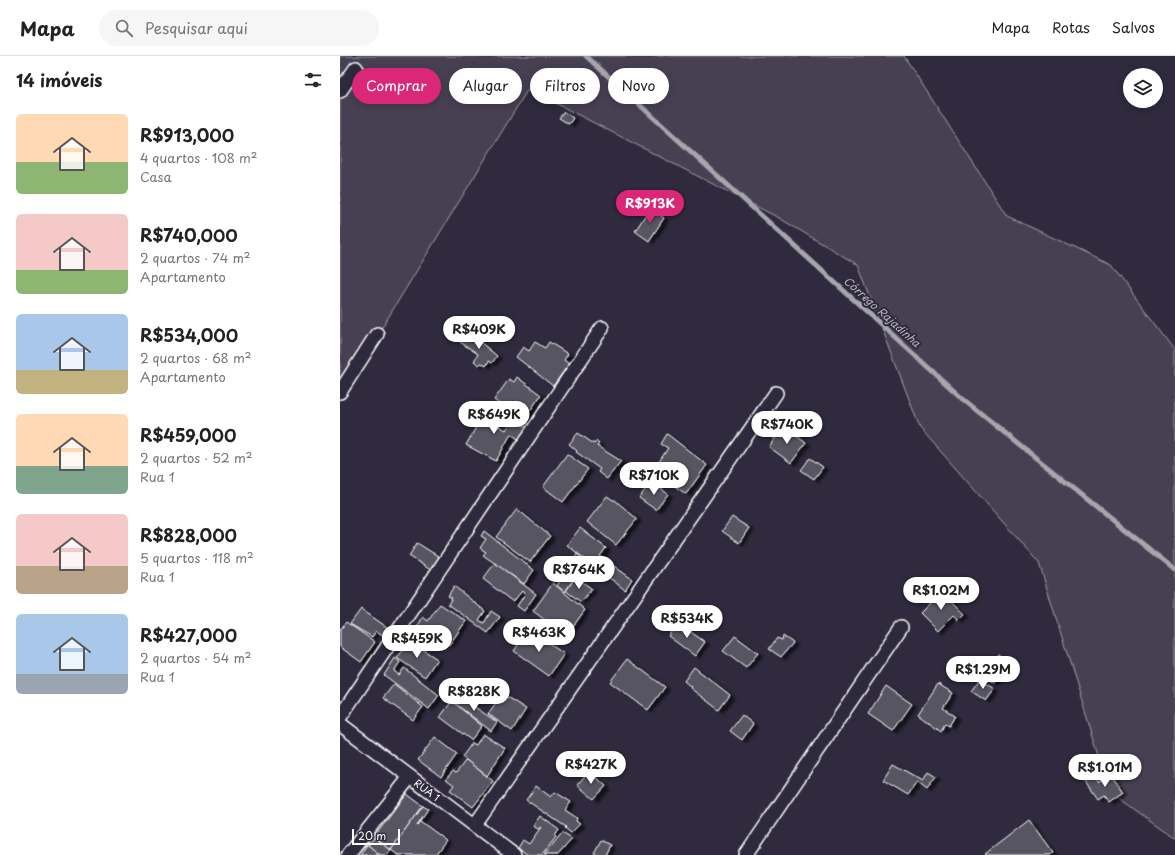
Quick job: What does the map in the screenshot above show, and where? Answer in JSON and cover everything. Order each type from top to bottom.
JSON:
[{"type":"street","points":[[340,91],[352,74]]},
{"type":"street","points":[[340,717],[602,328]]},
{"type":"street","points":[[340,392],[377,334]]},
{"type":"street","points":[[475,825],[776,393]]},
{"type":"street","points":[[746,855],[901,627]]},
{"type":"street","name":"RUA 1","points":[[340,724],[514,855]]},
{"type":"street","points":[[348,855],[410,777]]},
{"type":"shaded area","points":[[340,56],[904,56],[1007,216],[1111,265],[1175,350],[1175,838],[1110,792],[1039,563],[920,428],[858,265],[779,218],[557,104],[600,104],[600,68],[530,68],[530,90],[528,89],[522,99],[522,68],[449,68],[449,104],[519,104],[340,396]]},
{"type":"building","points":[[564,112],[573,118],[569,124],[559,118]]},
{"type":"building","points":[[650,208],[664,218],[649,241],[635,231]]},
{"type":"building","points":[[467,331],[497,356],[492,363],[489,361],[486,366],[481,363],[479,365],[474,361],[478,354],[460,342]]},
{"type":"building","points":[[535,342],[545,348],[549,342],[568,354],[564,360],[569,364],[553,386],[516,357],[523,347],[529,351]]},
{"type":"building","points":[[517,377],[541,395],[523,421],[494,400],[509,379],[514,382]]},
{"type":"building","points":[[489,404],[497,408],[490,421],[506,430],[514,418],[529,429],[521,441],[511,434],[496,461],[466,445]]},
{"type":"building","points":[[783,426],[806,443],[791,463],[769,447]]},
{"type":"building","points":[[578,433],[594,444],[596,441],[599,444],[597,446],[621,461],[607,479],[598,472],[600,469],[576,452],[577,451],[569,444]]},
{"type":"building","points":[[667,434],[707,465],[686,494],[653,471],[668,448],[661,444]]},
{"type":"building","points":[[567,454],[588,469],[563,502],[543,487]]},
{"type":"building","points":[[810,458],[823,467],[814,479],[801,470]]},
{"type":"building","points":[[651,482],[668,494],[656,510],[639,498]]},
{"type":"building","points":[[607,496],[615,500],[637,519],[616,545],[587,522]]},
{"type":"building","points":[[517,509],[550,536],[530,562],[496,537]]},
{"type":"building","points":[[732,517],[749,528],[739,543],[722,531]]},
{"type":"building","points":[[580,528],[606,548],[600,556],[632,579],[625,590],[567,545]]},
{"type":"building","points":[[484,531],[534,570],[524,584],[483,555],[486,552],[480,548],[486,539],[481,536]]},
{"type":"building","points":[[417,543],[441,558],[432,571],[409,556]]},
{"type":"building","points":[[577,554],[586,560],[565,592],[557,586]]},
{"type":"building","points":[[495,563],[536,594],[524,611],[517,606],[525,594],[522,591],[513,602],[483,579]]},
{"type":"building","points":[[577,575],[576,577],[592,589],[581,602],[566,591]]},
{"type":"building","points":[[553,583],[585,610],[566,636],[533,611]]},
{"type":"building","points":[[454,586],[485,611],[479,620],[484,623],[491,611],[500,617],[488,633],[448,604],[452,598],[448,596]]},
{"type":"building","points":[[942,591],[965,614],[959,620],[954,615],[938,631],[920,613]]},
{"type":"building","points":[[440,604],[466,621],[449,645],[431,633],[430,635],[417,627],[423,617],[428,621]]},
{"type":"building","points":[[361,609],[391,630],[386,637],[376,631],[372,637],[350,624]]},
{"type":"building","points":[[346,622],[375,642],[361,662],[340,647],[340,630]]},
{"type":"building","points":[[678,623],[705,642],[695,656],[668,636]]},
{"type":"building","points":[[534,633],[564,654],[549,676],[514,651],[524,636],[529,639]]},
{"type":"building","points":[[735,636],[758,653],[746,668],[723,651]]},
{"type":"building","points":[[783,636],[793,643],[781,657],[769,649],[777,638],[782,640]]},
{"type":"building","points":[[410,641],[437,659],[425,677],[397,658]]},
{"type":"building","points":[[998,654],[1010,663],[995,683],[983,675]]},
{"type":"building","points":[[395,658],[400,662],[394,671],[399,675],[404,668],[439,695],[429,709],[384,675]]},
{"type":"building","points":[[627,659],[665,687],[648,710],[610,682]]},
{"type":"building","points":[[694,667],[730,695],[719,710],[690,688],[691,687],[684,681]]},
{"type":"building","points":[[980,679],[995,689],[986,701],[971,691]]},
{"type":"building","points":[[394,684],[423,707],[413,720],[383,698]]},
{"type":"building","points":[[938,684],[953,693],[943,708],[955,716],[949,726],[945,723],[941,731],[918,714]]},
{"type":"building","points":[[886,686],[912,704],[893,731],[868,714]]},
{"type":"building","points":[[454,693],[497,722],[491,731],[449,699]]},
{"type":"building","points":[[502,694],[526,709],[512,731],[488,714]]},
{"type":"building","points":[[452,701],[482,726],[471,740],[440,717]]},
{"type":"building","points":[[742,715],[753,724],[742,740],[730,731]]},
{"type":"building","points":[[483,734],[505,748],[487,776],[462,757],[472,743],[476,745]]},
{"type":"building","points":[[435,737],[457,754],[441,777],[418,760]]},
{"type":"building","points":[[466,760],[493,781],[473,807],[450,790],[454,785],[446,779],[453,771],[456,773]]},
{"type":"building","points":[[893,764],[923,781],[928,772],[936,777],[927,790],[917,782],[908,795],[883,780]]},
{"type":"building","points":[[589,771],[606,786],[594,799],[577,785]]},
{"type":"building","points":[[1111,774],[1123,792],[1109,802],[1104,795],[1098,799],[1086,782],[1095,776],[1099,782]]},
{"type":"building","points":[[536,786],[551,797],[555,792],[571,802],[565,810],[577,818],[576,821],[580,824],[571,833],[565,828],[566,827],[526,800]]},
{"type":"building","points":[[407,794],[423,806],[391,850],[374,837]]},
{"type":"building","points":[[423,806],[428,809],[417,825],[420,821],[446,840],[435,855],[398,855],[391,850]]},
{"type":"building","points":[[540,816],[559,830],[555,836],[556,837],[542,855],[528,855],[518,848],[523,840],[529,844],[541,827],[538,829],[533,826]]},
{"type":"building","points":[[1029,820],[1053,853],[1050,855],[985,854]]},
{"type":"building","points":[[562,833],[572,839],[558,855],[544,855]]},
{"type":"building","points":[[374,838],[391,850],[387,855],[380,855],[368,845]]},
{"type":"building","points":[[601,840],[610,845],[605,855],[598,855],[594,853]]},
{"type":"building","points":[[368,845],[380,855],[360,855]]},
{"type":"waterway","name":"Córrego Rajadinha","points":[[586,56],[964,400],[1175,570]]}]
